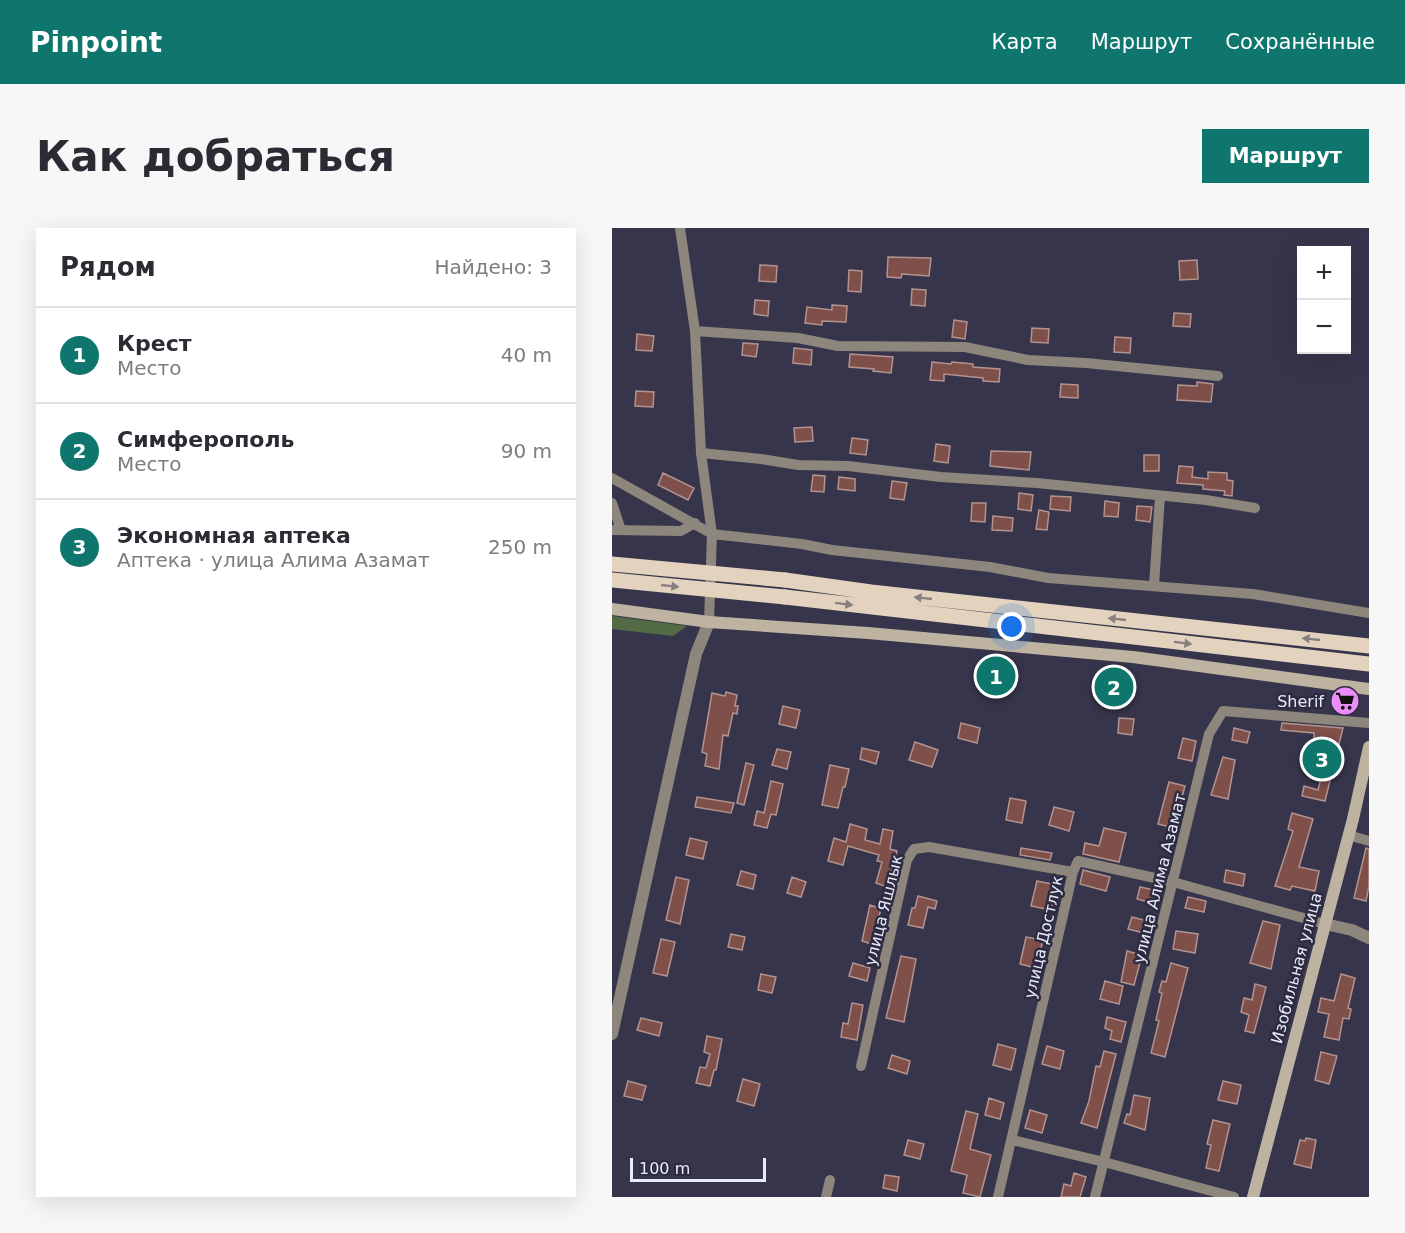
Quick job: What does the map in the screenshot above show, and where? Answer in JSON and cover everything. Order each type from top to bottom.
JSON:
[{"type":"main road","points":[[612,564],[784,580],[871,592],[1369,646]]},
{"type":"main road","points":[[612,580],[785,597],[1369,664]]},
{"type":"main road","points":[[612,609],[709,622],[868,633],[1133,657],[1369,689]]},
{"type":"main road","points":[[1350,685],[1369,697]]},
{"type":"main road","name":"Изобильная улица","points":[[1253,1197],[1369,747]]},
{"type":"street","points":[[612,1034],[696,654],[709,622],[712,534],[701,453],[695,331],[680,228]]},
{"type":"street","points":[[695,331],[798,338],[838,346],[965,347],[1028,360],[1086,363],[1218,376]]},
{"type":"street","points":[[701,453],[798,465],[848,466],[941,477],[1037,483],[1255,508]]},
{"type":"street","points":[[612,478],[712,534],[990,567],[1048,578],[1253,594],[1369,613]]},
{"type":"street","points":[[1154,586],[1160,496]]},
{"type":"street","points":[[612,503],[617,530],[681,531],[695,523]]},
{"type":"street","name":"улица Алима Азамат","points":[[1095,1197],[1209,734],[1223,711],[1369,723]]},
{"type":"street","points":[[1348,835],[1369,841]]},
{"type":"street","name":"улица Яшлык","points":[[861,1066],[907,860],[914,849],[929,847],[1073,872]]},
{"type":"street","name":"улица Достлук","points":[[998,1197],[1073,872],[1078,861],[1173,882],[1325,924]]},
{"type":"street","points":[[1325,924],[1352,930],[1369,938]]},
{"type":"street","points":[[1012,1140],[1234,1197]]},
{"type":"street","points":[[826,1197],[830,1180]]},
{"type":"green space","points":[[612,616],[687,626],[673,636],[612,629]]},
{"type":"building","points":[[888,257],[931,258],[929,276],[902,274],[901,278],[887,277]]},
{"type":"building","points":[[1197,260],[1198,279],[1180,280],[1179,261]]},
{"type":"building","points":[[760,265],[777,266],[776,282],[759,281]]},
{"type":"building","points":[[849,270],[862,271],[861,292],[848,291]]},
{"type":"building","points":[[912,289],[926,290],[925,306],[911,305]]},
{"type":"building","points":[[755,300],[769,301],[768,316],[754,314]]},
{"type":"building","points":[[832,305],[847,306],[846,322],[822,321],[822,325],[805,323],[807,307],[832,310]]},
{"type":"building","points":[[1174,313],[1191,314],[1190,327],[1173,326]]},
{"type":"building","points":[[954,320],[967,322],[965,339],[952,337]]},
{"type":"building","points":[[1032,328],[1049,329],[1048,343],[1031,342]]},
{"type":"building","points":[[637,334],[654,336],[652,351],[636,350]]},
{"type":"building","points":[[1115,337],[1131,338],[1130,353],[1114,352]]},
{"type":"building","points":[[743,343],[758,344],[756,357],[742,355]]},
{"type":"building","points":[[794,348],[812,350],[811,365],[793,363]]},
{"type":"building","points":[[850,354],[893,357],[891,373],[849,367]]},
{"type":"building","points":[[932,362],[973,364],[973,367],[1000,369],[999,382],[944,374],[944,381],[930,380]]},
{"type":"building","points":[[1197,382],[1213,384],[1211,402],[1177,400],[1178,385],[1197,386]]},
{"type":"building","points":[[1061,384],[1078,385],[1078,398],[1060,397]]},
{"type":"building","points":[[636,391],[654,392],[653,407],[635,406]]},
{"type":"building","points":[[812,427],[813,441],[795,442],[794,428]]},
{"type":"building","points":[[852,438],[868,440],[866,455],[850,453]]},
{"type":"building","points":[[936,444],[950,446],[948,463],[934,461]]},
{"type":"building","points":[[991,451],[1031,452],[1029,470],[990,466]]},
{"type":"building","points":[[1144,455],[1159,455],[1159,471],[1144,471]]},
{"type":"building","points":[[1179,466],[1193,467],[1192,477],[1208,479],[1208,472],[1227,473],[1227,480],[1233,481],[1232,496],[1224,495],[1225,491],[1203,489],[1203,485],[1177,483]]},
{"type":"building","points":[[663,473],[694,488],[688,500],[658,485]]},
{"type":"building","points":[[813,475],[825,476],[824,492],[811,491]]},
{"type":"building","points":[[839,477],[855,479],[855,491],[838,489]]},
{"type":"building","points":[[892,481],[907,483],[904,500],[890,498]]},
{"type":"building","points":[[1019,493],[1033,495],[1031,511],[1018,509]]},
{"type":"building","points":[[1051,496],[1071,497],[1070,511],[1050,509]]},
{"type":"building","points":[[1105,501],[1119,503],[1118,517],[1104,516]]},
{"type":"building","points":[[972,503],[986,503],[985,522],[971,521]]},
{"type":"building","points":[[1137,506],[1152,507],[1150,522],[1136,520]]},
{"type":"building","points":[[1039,510],[1049,512],[1047,530],[1036,529]]},
{"type":"building","points":[[993,516],[1013,518],[1012,531],[992,530]]},
{"type":"building","points":[[726,692],[737,695],[735,706],[738,706],[737,714],[733,713],[728,736],[723,735],[719,769],[705,766],[707,754],[702,752],[712,693],[725,696]]},
{"type":"building","name":"Sherif","points":[[1339,693],[1354,695],[1351,710],[1337,707]]},
{"type":"building","points":[[783,706],[800,710],[796,728],[779,724]]},
{"type":"building","points":[[1119,718],[1134,719],[1132,735],[1118,733]]},
{"type":"building","points":[[961,723],[980,728],[977,743],[958,738]]},
{"type":"building","points":[[1282,723],[1343,728],[1325,801],[1302,796],[1304,786],[1318,790],[1325,762],[1311,759],[1314,733],[1281,730]]},
{"type":"building","points":[[1234,728],[1250,732],[1247,743],[1232,740]]},
{"type":"building","points":[[1183,738],[1196,741],[1192,761],[1178,758]]},
{"type":"building","points":[[915,742],[938,750],[932,767],[909,760]]},
{"type":"building","points":[[862,748],[879,752],[876,764],[860,759]]},
{"type":"building","points":[[777,749],[791,752],[787,769],[772,765]]},
{"type":"building","points":[[1223,757],[1235,760],[1228,799],[1211,795]]},
{"type":"building","points":[[746,763],[754,765],[744,805],[737,803]]},
{"type":"building","points":[[830,765],[849,769],[838,808],[822,805]]},
{"type":"building","points":[[771,781],[783,784],[776,815],[771,814],[767,828],[754,825],[757,811],[764,813]]},
{"type":"building","points":[[1169,782],[1185,786],[1174,828],[1158,824]]},
{"type":"building","points":[[697,797],[734,803],[731,813],[695,807]]},
{"type":"building","points":[[1010,798],[1026,801],[1022,823],[1006,820]]},
{"type":"building","points":[[1054,807],[1074,812],[1069,831],[1049,825]]},
{"type":"building","points":[[1292,813],[1313,819],[1299,867],[1319,871],[1315,891],[1292,886],[1290,890],[1275,886],[1293,831],[1288,829]]},
{"type":"building","points":[[850,824],[867,829],[865,840],[880,844],[883,829],[893,831],[890,849],[897,851],[891,872],[894,873],[890,888],[876,883],[882,862],[877,861],[879,855],[848,846],[843,865],[828,861],[834,838],[846,842]]},
{"type":"building","points":[[1104,828],[1126,833],[1119,862],[1083,854],[1085,843],[1099,846]]},
{"type":"building","points":[[690,838],[707,842],[703,859],[686,855]]},
{"type":"building","points":[[1021,848],[1052,853],[1050,860],[1020,855]]},
{"type":"building","points":[[1366,848],[1369,849],[1369,886],[1366,901],[1354,898]]},
{"type":"building","points":[[1083,870],[1110,877],[1106,891],[1080,884]]},
{"type":"building","points":[[1226,870],[1245,874],[1243,886],[1224,882]]},
{"type":"building","points":[[741,871],[756,875],[753,889],[737,885]]},
{"type":"building","points":[[676,877],[689,880],[680,924],[666,920]]},
{"type":"building","points":[[792,877],[806,882],[801,897],[787,893]]},
{"type":"building","points":[[1037,881],[1057,885],[1051,910],[1031,906]]},
{"type":"building","points":[[1140,887],[1159,891],[1156,904],[1137,899]]},
{"type":"building","points":[[918,896],[937,901],[935,909],[928,907],[923,928],[908,925]]},
{"type":"building","points":[[1188,897],[1206,901],[1204,912],[1185,908]]},
{"type":"building","points":[[870,905],[881,909],[876,927],[879,928],[875,945],[862,941]]},
{"type":"building","points":[[1132,917],[1151,922],[1148,934],[1128,929]]},
{"type":"building","points":[[1263,921],[1280,925],[1271,969],[1250,963]]},
{"type":"building","points":[[1176,931],[1198,934],[1195,953],[1173,949]]},
{"type":"building","points":[[731,934],[745,937],[742,950],[728,947]]},
{"type":"building","points":[[1026,937],[1043,940],[1036,968],[1020,964]]},
{"type":"building","points":[[661,939],[675,942],[667,976],[653,973]]},
{"type":"building","points":[[1127,951],[1142,955],[1134,985],[1121,982]]},
{"type":"building","points":[[901,956],[916,959],[904,1022],[886,1018]]},
{"type":"building","points":[[853,963],[870,968],[867,981],[849,976]]},
{"type":"building","points":[[1171,963],[1188,968],[1165,1057],[1151,1053],[1159,1021],[1156,1020],[1162,993],[1159,992],[1162,981],[1166,982]]},
{"type":"building","points":[[761,974],[776,977],[772,993],[758,990]]},
{"type":"building","points":[[1341,974],[1355,978],[1348,1008],[1351,1009],[1349,1019],[1343,1018],[1339,1040],[1324,1037],[1329,1014],[1318,1012],[1321,998],[1334,1001]]},
{"type":"building","points":[[1105,981],[1123,986],[1119,1004],[1100,999]]},
{"type":"building","points":[[1255,984],[1266,987],[1254,1033],[1245,1031],[1249,1015],[1241,1012],[1244,998],[1252,1000]]},
{"type":"building","points":[[852,1003],[863,1005],[857,1040],[841,1037],[843,1023],[848,1024]]},
{"type":"building","points":[[1107,1017],[1126,1022],[1121,1042],[1110,1039],[1112,1031],[1105,1028]]},
{"type":"building","points":[[641,1018],[662,1023],[659,1036],[637,1030]]},
{"type":"building","points":[[707,1036],[722,1039],[716,1070],[714,1070],[710,1086],[696,1083],[700,1067],[706,1068],[710,1054],[704,1052]]},
{"type":"building","points":[[998,1044],[1016,1049],[1011,1070],[993,1065]]},
{"type":"building","points":[[1047,1046],[1064,1051],[1060,1069],[1042,1064]]},
{"type":"building","points":[[1104,1051],[1116,1054],[1097,1128],[1081,1123],[1089,1101],[1096,1066],[1100,1067]]},
{"type":"building","points":[[1321,1052],[1337,1056],[1329,1084],[1315,1080]]},
{"type":"building","points":[[892,1055],[910,1061],[907,1074],[888,1068]]},
{"type":"building","points":[[743,1079],[760,1084],[754,1106],[737,1101]]},
{"type":"building","points":[[628,1081],[646,1086],[642,1100],[624,1096]]},
{"type":"building","points":[[1223,1081],[1241,1085],[1237,1104],[1218,1100]]},
{"type":"building","points":[[1134,1095],[1150,1098],[1145,1130],[1124,1123],[1127,1114],[1130,1115]]},
{"type":"building","points":[[989,1098],[1004,1103],[1000,1119],[985,1115]]},
{"type":"building","points":[[1030,1110],[1047,1115],[1042,1133],[1025,1128]]},
{"type":"building","points":[[966,1111],[978,1114],[970,1149],[991,1155],[980,1197],[963,1193],[967,1175],[951,1171]]},
{"type":"building","points":[[1213,1120],[1230,1124],[1219,1171],[1206,1168],[1211,1145],[1207,1144]]},
{"type":"building","points":[[1306,1138],[1316,1140],[1311,1168],[1294,1164],[1300,1140],[1305,1141]]},
{"type":"building","points":[[908,1140],[924,1144],[920,1159],[904,1155]]},
{"type":"building","points":[[1074,1173],[1086,1177],[1080,1197],[1061,1197],[1064,1184],[1071,1186]]},
{"type":"building","points":[[885,1175],[899,1177],[897,1191],[883,1188]]},
{"type":"place","name":"Крест","points":[[996,676]]},
{"type":"place","name":"Симферополь","points":[[1114,687]]},
{"type":"place","name":"Sherif","points":[[1345,701]]},
{"type":"place","name":"Экономная аптека","points":[[1322,759]]}]
